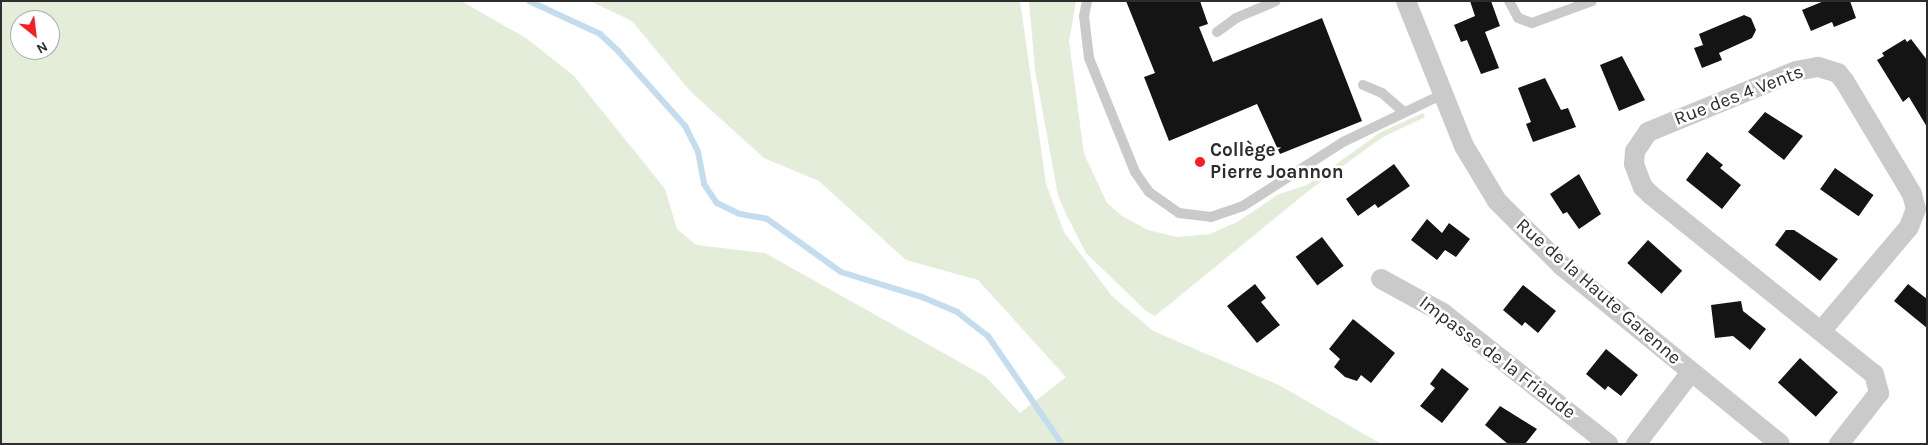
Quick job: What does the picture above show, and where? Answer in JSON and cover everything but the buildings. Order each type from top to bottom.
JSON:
[{"type":"street","name":"Rue de la Haute Garenne","points":[[1406,1],[1442,94],[1480,177],[1514,221],[1562,266],[1780,444]]},
{"type":"street","name":"Rue des 4 Vents","points":[[1822,330],[1909,226],[1916,209],[1912,194],[1838,73],[1818,67],[1796,71],[1648,132],[1635,151],[1634,164],[1643,187],[1874,374],[1880,387],[1875,400],[1838,444]]},
{"type":"street","name":"Impasse de la Friaude","points":[[1381,279],[1443,312],[1608,444]]},
{"type":"street","points":[[1636,444],[1691,372]]},
{"type":"lane","points":[[1087,1],[1084,16],[1089,58],[1136,172],[1149,192],[1179,213],[1211,217],[1235,210],[1344,142],[1403,111],[1442,94]]},
{"type":"lane","points":[[1217,32],[1236,18],[1276,1]]},
{"type":"lane","points":[[1509,1],[1518,18],[1532,23],[1592,1]]},
{"type":"lane","points":[[1364,85],[1382,93],[1403,111]]},
{"type":"green space","points":[[1,1],[461,1],[526,38],[574,76],[665,189],[677,229],[696,245],[765,253],[986,377],[1020,413],[1066,377],[978,280],[906,260],[819,181],[764,158],[691,92],[632,21],[590,1],[1020,1],[1046,184],[1064,232],[1111,295],[1153,331],[1279,385],[1381,444],[1,444]]},
{"type":"green space","points":[[1029,1],[1076,1],[1069,41],[1084,154],[1107,203],[1122,216],[1148,230],[1177,237],[1210,234],[1237,222],[1279,194],[1307,185],[1381,132],[1423,113],[1425,117],[1383,137],[1312,188],[1155,316],[1146,311],[1086,253],[1058,195],[1035,70]]},
{"type":"waterway","points":[[529,1],[600,34],[618,51],[685,126],[698,152],[704,184],[717,203],[740,214],[767,219],[841,272],[922,297],[957,312],[988,336],[1062,444]]},
{"type":"place","name":"Collège Pierre Joannon","points":[[1200,162]]}]
